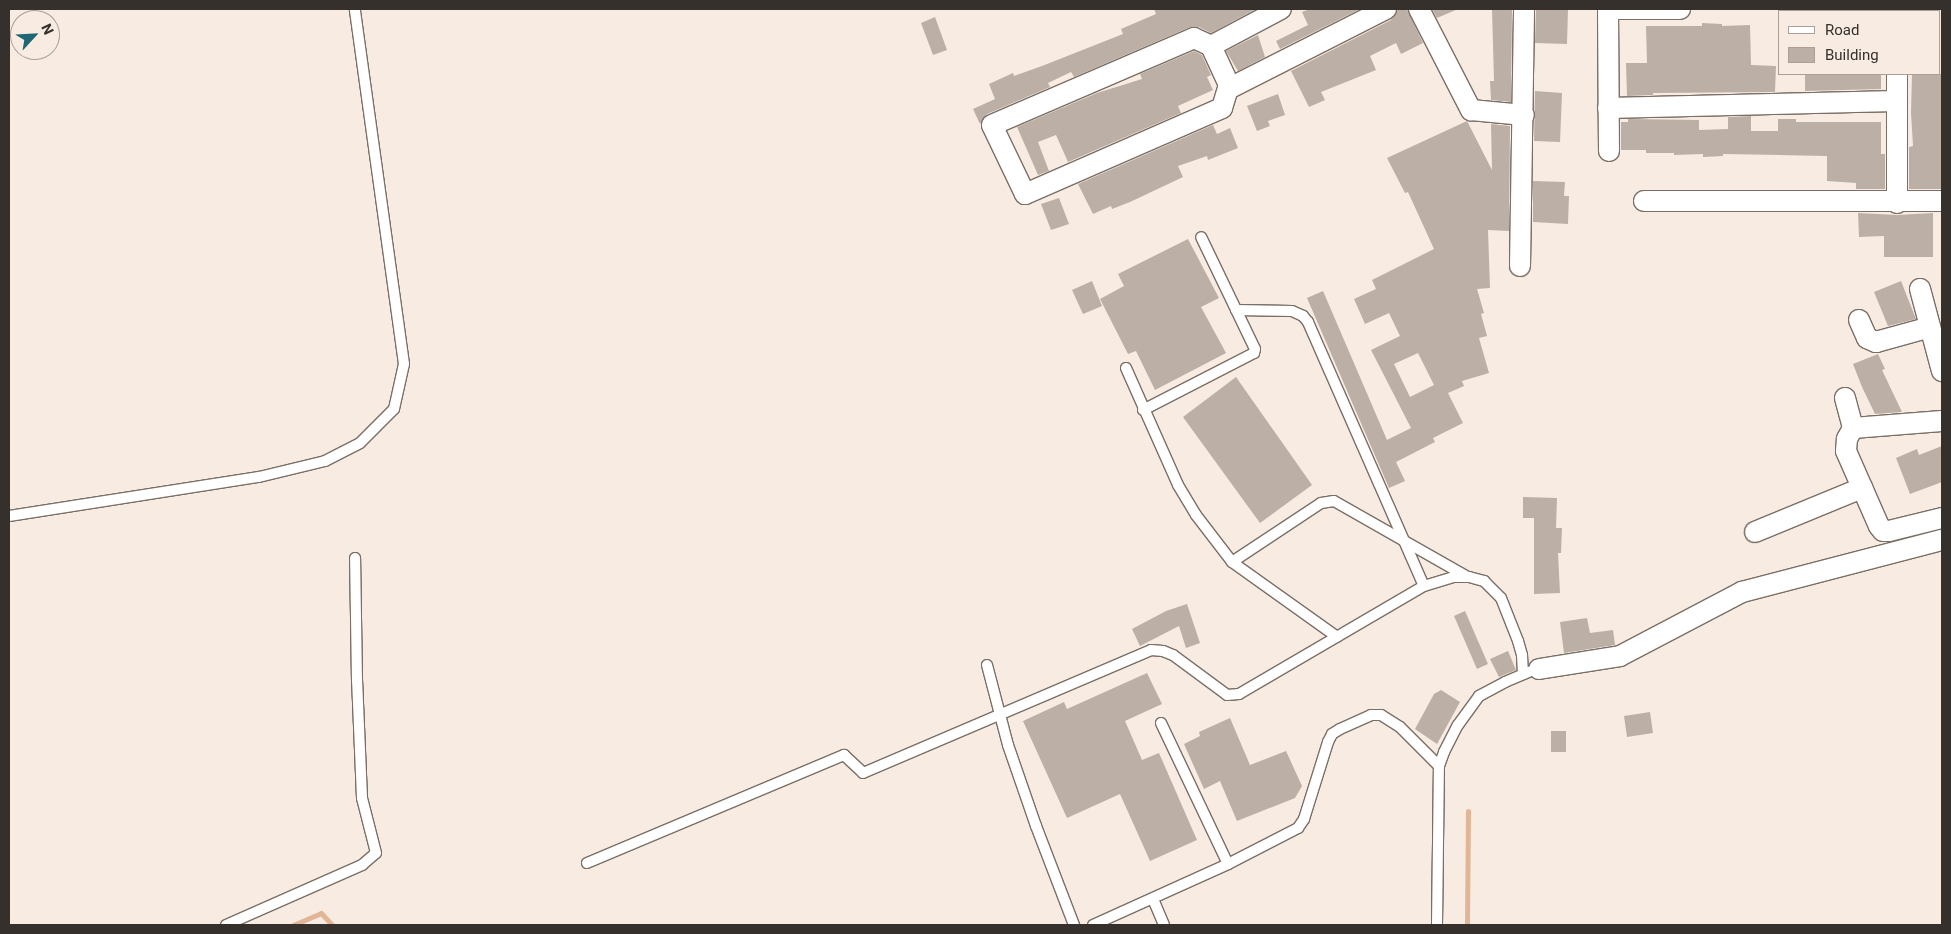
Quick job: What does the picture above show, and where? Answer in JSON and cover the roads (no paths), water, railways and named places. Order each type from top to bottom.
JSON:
[{"type":"street","points":[[1211,46],[1281,9]]},
{"type":"street","points":[[1230,88],[1211,46],[1196,38],[992,127],[1026,194],[1218,111],[1224,105],[1230,88],[1386,9]]},
{"type":"street","points":[[1419,9],[1471,110],[1524,114]]},
{"type":"street","points":[[1520,266],[1524,114],[1524,9]]},
{"type":"street","points":[[1608,151],[1608,9],[1680,9]]},
{"type":"street","points":[[1897,75],[1897,203]]},
{"type":"street","points":[[1608,108],[1896,101]]},
{"type":"street","points":[[1644,201],[1897,203],[1942,201]]},
{"type":"street","points":[[1920,289],[1942,370]]},
{"type":"street","points":[[1859,320],[1867,338],[1876,342],[1930,327]]},
{"type":"street","points":[[1845,398],[1853,428],[1847,439],[1846,451],[1883,531],[1942,518]]},
{"type":"street","points":[[1853,428],[1942,421]]},
{"type":"street","points":[[1755,532],[1862,488]]},
{"type":"street","points":[[1531,672],[1620,656],[1742,592],[1942,540]]},
{"type":"lane","points":[[9,516],[259,477],[325,461],[360,443],[394,408],[404,364],[355,9]]},
{"type":"lane","points":[[1143,410],[1254,353],[1255,350],[1201,237]]},
{"type":"lane","points":[[1236,310],[1292,311],[1303,316],[1308,322],[1424,586]]},
{"type":"lane","points":[[1126,368],[1143,410],[1178,485],[1196,515],[1232,562],[1337,637]]},
{"type":"lane","points":[[1232,562],[1265,538],[1326,501],[1334,501],[1469,577],[1484,581],[1501,598],[1522,655],[1531,672],[1479,696],[1450,738],[1439,766],[1437,925]]},
{"type":"lane","points":[[226,925],[362,865],[376,852],[362,798],[357,681],[355,558]]},
{"type":"lane","points":[[587,863],[844,755],[863,774],[1151,650],[1163,651],[1173,655],[1227,695],[1239,694],[1424,586],[1453,577],[1469,577]]},
{"type":"lane","points":[[987,665],[1000,715],[1036,826],[1074,925]]},
{"type":"lane","points":[[1093,925],[1228,864],[1301,825],[1328,742],[1332,734],[1340,729],[1371,715],[1381,715],[1400,727],[1439,766]]},
{"type":"lane","points":[[1161,723],[1228,864]]},
{"type":"lane","points":[[1153,899],[1164,925]]},
{"type":"waterway","points":[[1467,925],[1468,811]]},
{"type":"waterway","points":[[293,925],[321,913],[332,925]]}]
